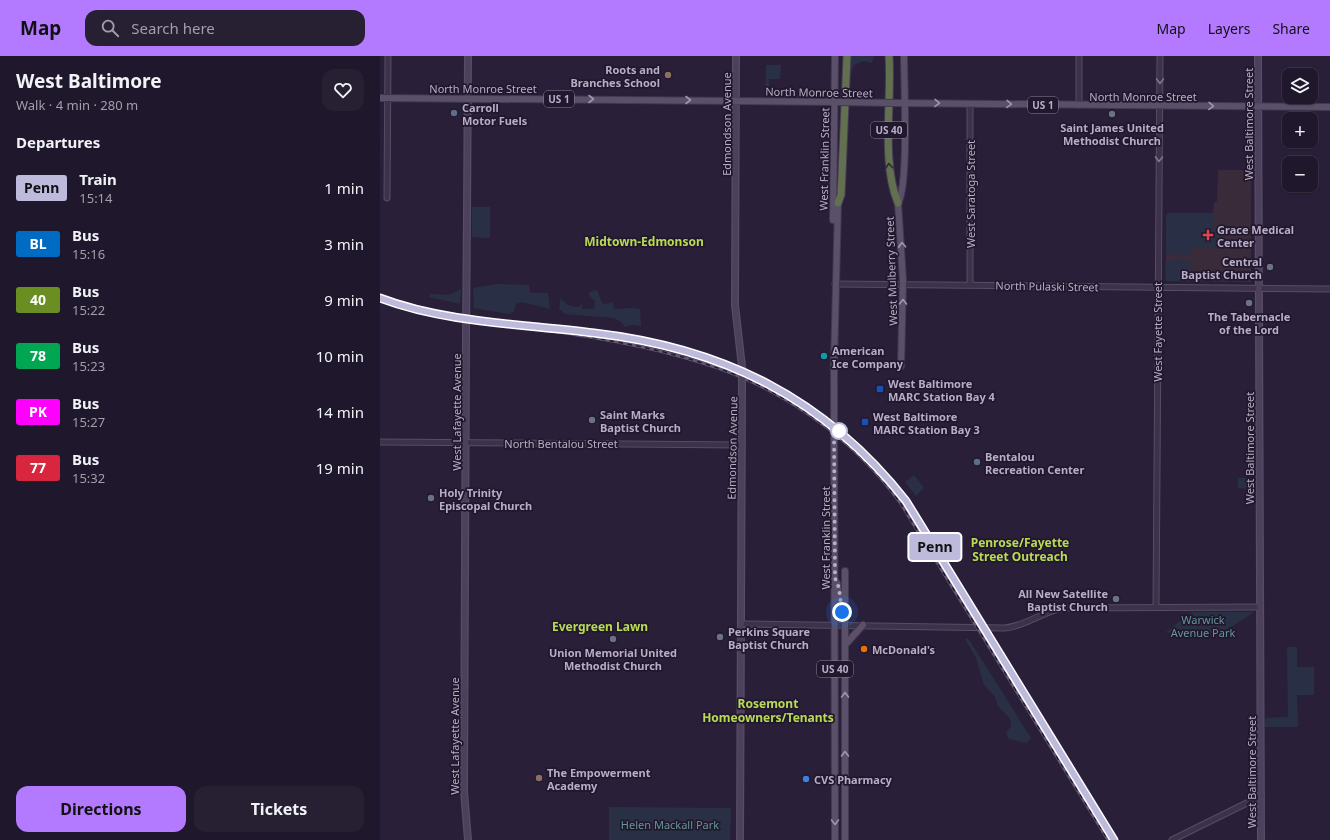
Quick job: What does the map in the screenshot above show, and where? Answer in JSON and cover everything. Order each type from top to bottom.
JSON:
[{"type":"highway","name":"US 40","points":[[838,203],[843,56]]},
{"type":"highway","points":[[838,203],[841,195],[847,56]]},
{"type":"highway","name":"US 40","points":[[889,56],[891,92],[889,163],[892,186],[898,204]]},
{"type":"main road","name":"West Lafayette Avenue","points":[[468,56],[464,791],[468,840]]},
{"type":"main road","name":"Edmondson Avenue","points":[[736,56],[735,305],[742,367],[740,840]]},
{"type":"main road","name":"West Franklin Street","points":[[835,56],[837,102],[833,226],[837,237]]},
{"type":"main road","name":"West Mulberry Street","points":[[902,366],[903,284],[898,204],[901,199],[904,176],[904,56]]},
{"type":"main road","name":"West Baltimore Street","points":[[1258,56],[1261,840]]},
{"type":"main road","name":"North Monroe Street","points":[[380,98],[736,100],[1258,107]]},
{"type":"main road","name":"US 1","points":[[1258,107],[1330,107]]},
{"type":"main road","name":"West Franklin Street","points":[[835,840],[835,284],[838,203]]},
{"type":"main road","name":"West Franklin Street","points":[[845,571],[845,840]]},
{"type":"main road","points":[[835,578],[839,588],[842,620],[845,625]]},
{"type":"main road","points":[[845,646],[851,637],[863,625]]},
{"type":"street","points":[[387,198],[388,56]]},
{"type":"street","points":[[1079,56],[1079,105]]},
{"type":"street","name":"West Fayette Street","points":[[1156,607],[1160,56]]},
{"type":"street","name":"West Saratoga Street","points":[[970,104],[970,285]]},
{"type":"street","name":"North Pulaski Street","points":[[835,284],[1330,289]]},
{"type":"street","name":"North Bentalou Street","points":[[380,442],[742,445]]},
{"type":"street","points":[[741,624],[1005,628],[1019,625],[1046,612],[1059,608],[1260,607]]},
{"type":"street","points":[[1172,840],[1261,796]]},
{"type":"shaded area","name":"Grace Medical Center","points":[[1218,170],[1251,170],[1251,282],[1166,281],[1166,216],[1168,213],[1213,213],[1214,202],[1217,202]]},
{"type":"green space","points":[[849,56],[874,56],[872,63],[863,61],[854,65],[847,88]]},
{"type":"green space","points":[[766,65],[781,65],[780,79],[769,79],[769,95],[765,95]]},
{"type":"green space","points":[[472,207],[490,207],[490,238],[472,237]]},
{"type":"green space","points":[[1168,213],[1214,214],[1214,228],[1217,229],[1217,248],[1191,246],[1191,253],[1187,255],[1166,254],[1166,216]]},
{"type":"green space","points":[[1174,259],[1190,262],[1191,281],[1166,281],[1165,262],[1172,262]]},
{"type":"green space","points":[[497,284],[529,285],[530,293],[548,293],[550,309],[522,302],[516,304],[514,311],[509,314],[474,308],[473,288]]},
{"type":"green space","points":[[461,289],[460,304],[429,297],[430,294],[449,295]]},
{"type":"green space","points":[[597,290],[602,303],[606,304],[613,302],[614,309],[640,309],[641,326],[632,325],[625,327],[621,322],[614,318],[565,314],[559,308],[561,298],[571,306],[579,307],[582,303],[582,309],[594,309],[595,301],[589,296],[589,292]]},
{"type":"green space","points":[[914,475],[924,488],[916,496],[905,482]]},
{"type":"green space","points":[[1238,478],[1254,478],[1254,489],[1238,488]]},
{"type":"green space","name":"Warwick Avenue Park","points":[[1192,612],[1253,613],[1218,635],[1191,636],[1166,632]]},
{"type":"green space","points":[[968,638],[1031,738],[1026,743],[1009,739],[1006,733],[1011,726],[1010,719],[998,706],[995,697],[984,685],[976,658],[965,639]]},
{"type":"green space","points":[[1287,647],[1297,647],[1297,667],[1314,667],[1314,695],[1297,695],[1298,727],[1265,727],[1265,718],[1288,717]]},
{"type":"green space","name":"Helen Mackall Park","points":[[609,807],[731,808],[730,840],[609,840]]},
{"type":"railway","points":[[380,298],[429,312],[607,340],[676,355],[728,372],[757,384],[812,416],[860,457],[882,480],[901,504],[1108,840]]},
{"type":"railway","points":[[706,358],[737,369],[780,390],[808,407],[821,417]]},
{"type":"train","name":"Penn","points":[[380,298],[428,311],[501,323],[622,337],[679,350],[725,364],[758,378],[778,388],[812,410],[853,442],[878,467],[906,501],[1114,840]]},
{"type":"place","name":"Roots and Branches School","points":[[668,75]]},
{"type":"place","name":"Carroll Motor Fuels","points":[[454,113]]},
{"type":"place","name":"Saint James United Methodist Church","points":[[1112,114]]},
{"type":"place","name":"Grace Medical Center","points":[[1208,235]]},
{"type":"place","name":"Central Baptist Church","points":[[1270,267]]},
{"type":"place","name":"The Tabernacle of the Lord","points":[[1249,303]]},
{"type":"place","name":"American Ice Company","points":[[824,356]]},
{"type":"place","name":"West Baltimore MARC Station Bay 4","points":[[880,389]]},
{"type":"place","name":"Saint Marks Baptist Church","points":[[592,420]]},
{"type":"place","name":"West Baltimore MARC Station Bay 3","points":[[865,422]]},
{"type":"place","name":"Bentalou Recreation Center","points":[[977,462]]},
{"type":"place","name":"Holy Trinity Episcopal Church","points":[[431,498]]},
{"type":"place","name":"All New Satellite Baptist Church","points":[[1116,599]]},
{"type":"place","name":"Perkins Square Baptist Church","points":[[720,637]]},
{"type":"place","name":"Union Memorial United Methodist Church","points":[[613,639]]},
{"type":"place","name":"McDonald's","points":[[864,649]]},
{"type":"place","name":"The Empowerment Academy","points":[[539,778]]},
{"type":"place","name":"CVS Pharmacy","points":[[806,779]]},
{"type":"district","name":"Midtown-Edmonson","points":[[644,241]]},
{"type":"district","name":"Penrose/Fayette Street Outreach","points":[[1020,549]]},
{"type":"district","name":"Evergreen Lawn","points":[[600,626]]},
{"type":"district","name":"Rosemont Homeowners/Tenants","points":[[768,710]]},
{"type":"route","points":[[839,431],[834,434],[835,578],[839,588],[842,612]]}]
